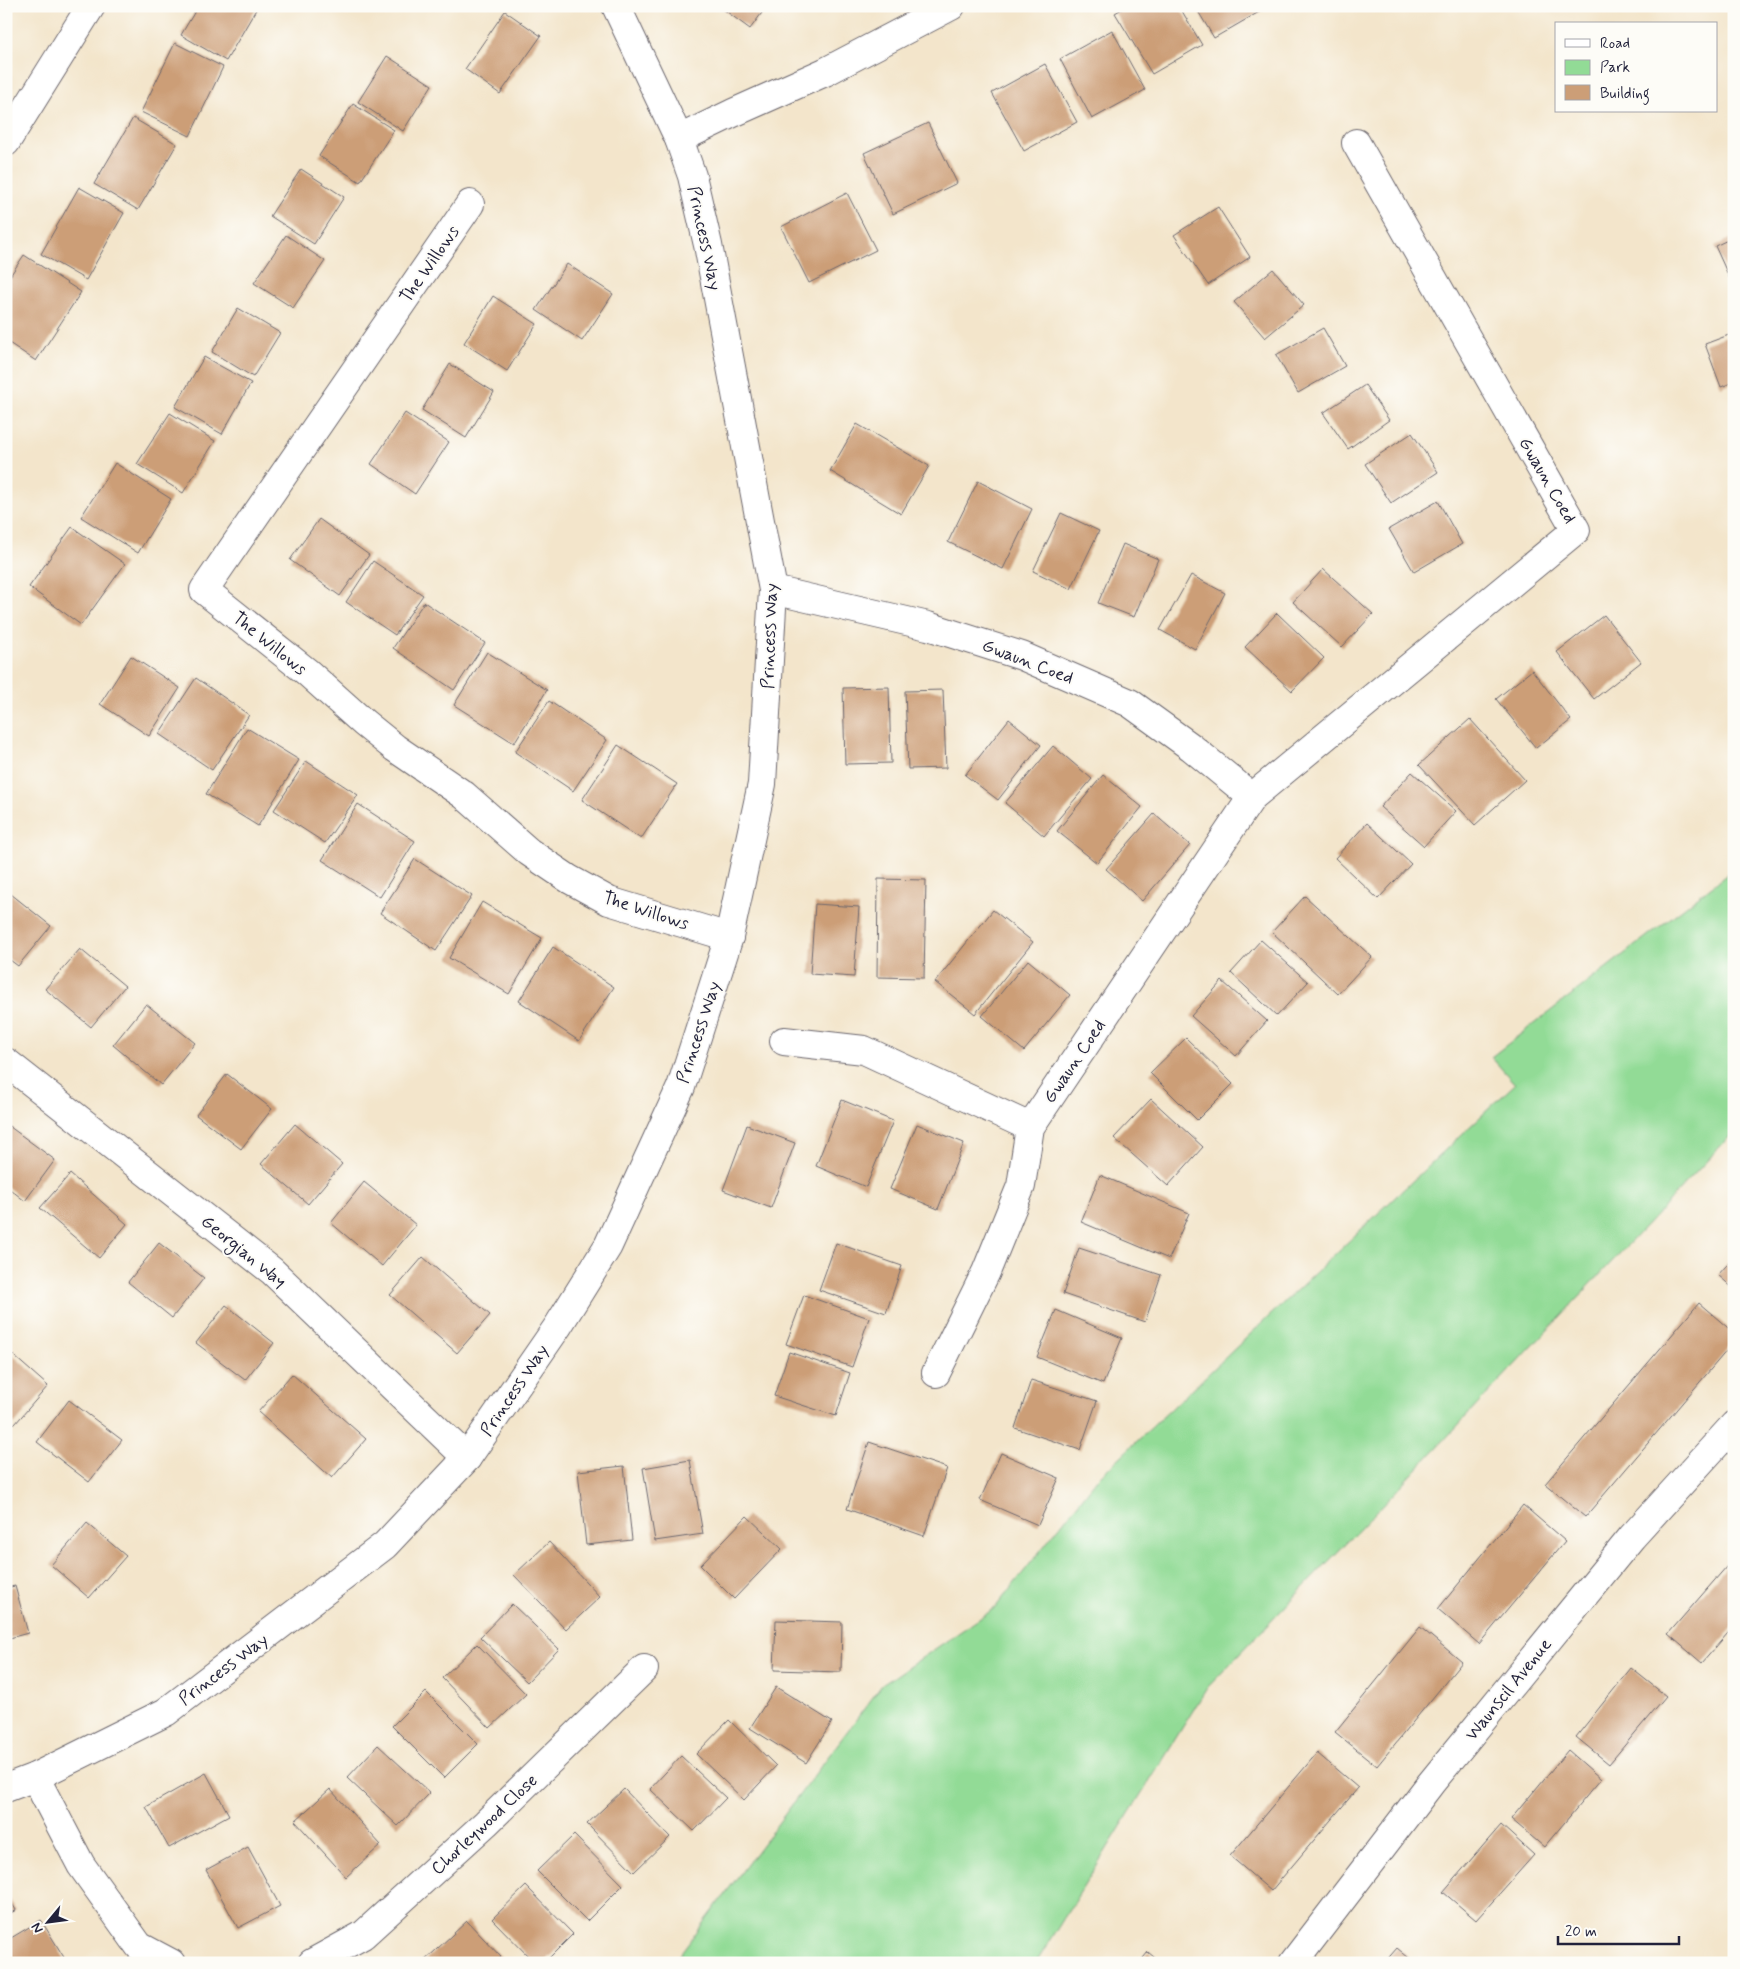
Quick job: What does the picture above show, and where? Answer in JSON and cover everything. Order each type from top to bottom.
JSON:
[{"type":"street","points":[[6,142],[91,6]]},
{"type":"street","name":"Princess Way","points":[[6,1788],[35,1777],[166,1712],[385,1545],[467,1458],[558,1326],[608,1246],[681,1087],[729,937],[762,784],[773,590],[708,245],[692,176],[679,139],[616,6]]},
{"type":"street","points":[[679,139],[825,72],[951,6]]},
{"type":"street","name":"Gwaun Coed","points":[[936,1373],[986,1272],[1021,1186],[1030,1127],[1252,797],[1576,530],[1356,143]]},
{"type":"street","name":"The Willows","points":[[470,204],[204,590],[307,672],[364,724],[395,748],[464,795],[529,852],[568,879],[609,901],[729,937]]},
{"type":"street","name":"Gwaun Coed","points":[[773,590],[928,626],[1031,660],[1130,703],[1191,747],[1252,797]]},
{"type":"street","points":[[784,1041],[864,1050],[1030,1127]]},
{"type":"street","name":"Georgian Way","points":[[6,1062],[272,1271],[467,1458]]},
{"type":"street","name":"Waunscil Avenue","points":[[1293,1963],[1431,1783],[1620,1552],[1734,1424]]},
{"type":"street","name":"Chorleywood Close","points":[[312,1963],[363,1934],[486,1823],[644,1669]]},
{"type":"street","points":[[35,1777],[81,1865],[139,1946],[171,1963]]},
{"type":"green space","points":[[1734,869],[1734,1132],[1399,1488],[1207,1688],[1036,1963],[673,1963],[882,1685],[995,1608],[1098,1478],[1515,1084],[1491,1057]]},
{"type":"building","points":[[198,6],[258,6],[226,61],[181,35]]},
{"type":"building","points":[[719,6],[767,6],[750,29]]},
{"type":"building","points":[[1127,6],[1179,6],[1202,45],[1152,74],[1115,13]]},
{"type":"building","points":[[1195,6],[1265,6],[1266,8],[1214,38]]},
{"type":"building","points":[[505,11],[541,36],[500,94],[465,69]]},
{"type":"building","points":[[1112,30],[1145,90],[1092,119],[1060,59]]},
{"type":"building","points":[[175,43],[223,67],[190,136],[141,112]]},
{"type":"building","points":[[387,56],[432,85],[403,131],[358,102]]},
{"type":"building","points":[[1045,64],[1077,122],[1024,151],[992,93]]},
{"type":"building","points":[[353,104],[394,130],[360,182],[319,156]]},
{"type":"building","points":[[133,118],[177,144],[138,210],[94,184]]},
{"type":"building","points":[[928,123],[957,183],[893,214],[864,153]]},
{"type":"building","points":[[301,169],[344,197],[314,244],[270,216]]},
{"type":"building","points":[[79,187],[124,213],[86,280],[41,254]]},
{"type":"building","points":[[847,193],[876,250],[809,283],[781,227]]},
{"type":"building","points":[[1218,207],[1250,257],[1208,285],[1174,235]]},
{"type":"building","points":[[286,235],[325,261],[293,308],[254,283]]},
{"type":"building","points":[[1734,237],[1734,288],[1715,246]]},
{"type":"building","points":[[24,255],[81,292],[36,361],[6,341],[6,282]]},
{"type":"building","points":[[567,264],[613,294],[582,341],[536,310]]},
{"type":"building","points":[[1273,269],[1304,305],[1265,338],[1234,302]]},
{"type":"building","points":[[493,296],[537,324],[507,371],[464,343]]},
{"type":"building","points":[[238,308],[280,333],[253,377],[212,352]]},
{"type":"building","points":[[1323,328],[1345,366],[1298,393],[1276,355]]},
{"type":"building","points":[[1734,333],[1734,382],[1721,387],[1705,344]]},
{"type":"building","points":[[204,357],[251,383],[222,434],[175,407]]},
{"type":"building","points":[[450,364],[494,392],[466,438],[422,410]]},
{"type":"building","points":[[1365,385],[1389,420],[1348,449],[1323,413]]},
{"type":"building","points":[[170,413],[215,441],[183,493],[137,464]]},
{"type":"building","points":[[405,413],[449,442],[415,494],[371,464]]},
{"type":"building","points":[[857,424],[929,466],[901,514],[830,471]]},
{"type":"building","points":[[1412,433],[1438,472],[1391,503],[1365,464]]},
{"type":"building","points":[[115,463],[171,499],[138,553],[81,517]]},
{"type":"building","points":[[978,481],[1032,509],[1003,569],[948,542]]},
{"type":"building","points":[[1438,501],[1462,544],[1414,572],[1389,529]]},
{"type":"building","points":[[1061,513],[1099,531],[1071,589],[1033,571]]},
{"type":"building","points":[[319,519],[369,555],[340,596],[290,560]]},
{"type":"building","points":[[72,527],[125,564],[81,625],[29,587]]},
{"type":"building","points":[[1123,544],[1158,559],[1134,617],[1098,603]]},
{"type":"building","points":[[373,561],[423,595],[395,635],[346,602]]},
{"type":"building","points":[[1323,569],[1373,614],[1342,647],[1293,602]]},
{"type":"building","points":[[1191,575],[1225,593],[1195,649],[1160,630]]},
{"type":"building","points":[[424,602],[485,643],[454,690],[393,648]]},
{"type":"building","points":[[1277,613],[1324,658],[1292,691],[1245,647]]},
{"type":"building","points":[[1604,615],[1641,662],[1594,699],[1557,652]]},
{"type":"building","points":[[487,652],[547,690],[514,743],[454,705]]},
{"type":"building","points":[[131,656],[180,688],[149,736],[100,704]]},
{"type":"building","points":[[1532,670],[1571,720],[1536,748],[1496,699]]},
{"type":"building","points":[[196,678],[249,715],[212,770],[159,734]]},
{"type":"building","points":[[889,687],[891,763],[845,764],[843,688]]},
{"type":"building","points":[[943,690],[946,768],[908,769],[905,691]]},
{"type":"building","points":[[549,701],[607,740],[573,791],[515,752]]},
{"type":"building","points":[[1009,719],[1041,745],[998,800],[965,775]]},
{"type":"building","points":[[1470,719],[1525,780],[1475,825],[1419,765]]},
{"type":"building","points":[[247,728],[299,760],[258,826],[206,794]]},
{"type":"building","points":[[618,745],[677,784],[641,839],[582,800]]},
{"type":"building","points":[[1053,746],[1092,779],[1044,836],[1005,803]]},
{"type":"building","points":[[306,761],[358,795],[325,843],[274,810]]},
{"type":"building","points":[[1412,772],[1456,811],[1424,846],[1380,807]]},
{"type":"building","points":[[1103,775],[1142,807],[1097,863],[1057,831]]},
{"type":"building","points":[[358,804],[415,841],[380,897],[322,860]]},
{"type":"building","points":[[1154,814],[1190,845],[1142,901],[1106,869]]},
{"type":"building","points":[[1367,823],[1411,864],[1378,899],[1335,858]]},
{"type":"building","points":[[415,859],[472,896],[436,951],[380,913]]},
{"type":"building","points":[[878,879],[926,880],[924,978],[877,977]]},
{"type":"building","points":[[6,890],[51,926],[18,966],[6,957]]},
{"type":"building","points":[[1305,896],[1372,957],[1338,994],[1272,932]]},
{"type":"building","points":[[482,902],[542,938],[509,994],[449,958]]},
{"type":"building","points":[[815,904],[859,907],[854,977],[810,974]]},
{"type":"building","points":[[993,910],[1033,942],[975,1014],[935,982]]},
{"type":"building","points":[[1261,940],[1308,982],[1277,1016],[1231,973]]},
{"type":"building","points":[[553,947],[614,987],[579,1041],[519,1001]]},
{"type":"building","points":[[80,949],[125,986],[91,1027],[45,989]]},
{"type":"building","points":[[1028,960],[1070,995],[1024,1051],[982,1016]]},
{"type":"building","points":[[1222,981],[1267,1021],[1236,1056],[1191,1016]]},
{"type":"building","points":[[146,1004],[195,1043],[161,1085],[113,1045]]},
{"type":"building","points":[[1186,1038],[1233,1084],[1197,1120],[1150,1073]]},
{"type":"building","points":[[227,1074],[272,1109],[241,1149],[196,1115]]},
{"type":"building","points":[[1151,1099],[1203,1147],[1168,1186],[1114,1138]]},
{"type":"building","points":[[842,1100],[893,1121],[866,1187],[816,1166]]},
{"type":"building","points":[[6,1124],[55,1160],[25,1201],[6,1186]]},
{"type":"building","points":[[295,1124],[342,1164],[308,1204],[261,1164]]},
{"type":"building","points":[[917,1124],[964,1143],[938,1209],[890,1189]]},
{"type":"building","points":[[747,1125],[795,1143],[771,1208],[723,1190]]},
{"type":"building","points":[[70,1174],[127,1224],[99,1258],[40,1208]]},
{"type":"building","points":[[1100,1175],[1189,1213],[1169,1259],[1081,1222]]},
{"type":"building","points":[[364,1182],[416,1225],[382,1266],[331,1223]]},
{"type":"building","points":[[159,1243],[204,1278],[172,1318],[128,1282]]},
{"type":"building","points":[[836,1243],[902,1266],[886,1313],[819,1290]]},
{"type":"building","points":[[1079,1248],[1161,1275],[1145,1322],[1063,1294]]},
{"type":"building","points":[[423,1257],[490,1315],[457,1353],[390,1295]]},
{"type":"building","points":[[1734,1257],[1734,1289],[1718,1275]]},
{"type":"building","points":[[804,1295],[869,1318],[852,1367],[786,1344]]},
{"type":"building","points":[[1699,1303],[1734,1333],[1734,1342],[1585,1517],[1545,1484]]},
{"type":"building","points":[[226,1305],[274,1343],[245,1380],[196,1343]]},
{"type":"building","points":[[1056,1310],[1122,1338],[1103,1384],[1037,1357]]},
{"type":"building","points":[[6,1349],[48,1386],[15,1424],[6,1416]]},
{"type":"building","points":[[789,1352],[850,1373],[836,1416],[774,1396]]},
{"type":"building","points":[[292,1374],[366,1439],[332,1478],[258,1412]]},
{"type":"building","points":[[1031,1380],[1097,1401],[1080,1450],[1015,1428]]},
{"type":"building","points":[[69,1400],[122,1440],[89,1482],[37,1442]]},
{"type":"building","points":[[869,1442],[947,1468],[924,1536],[847,1509]]},
{"type":"building","points":[[1001,1453],[1059,1478],[1038,1525],[980,1500]]},
{"type":"building","points":[[690,1460],[703,1534],[655,1541],[643,1468]]},
{"type":"building","points":[[624,1466],[632,1540],[586,1545],[578,1471]]},
{"type":"building","points":[[1523,1505],[1565,1541],[1479,1644],[1438,1609]]},
{"type":"building","points":[[747,1516],[782,1549],[734,1599],[700,1565]]},
{"type":"building","points":[[87,1523],[126,1556],[89,1598],[51,1565]]},
{"type":"building","points":[[549,1542],[600,1597],[566,1629],[514,1575]]},
{"type":"building","points":[[1734,1558],[1734,1626],[1702,1663],[1668,1634]]},
{"type":"building","points":[[15,1586],[28,1633],[6,1639],[6,1588]]},
{"type":"building","points":[[512,1604],[559,1649],[527,1682],[480,1637]]},
{"type":"building","points":[[776,1620],[842,1622],[841,1672],[774,1670]]},
{"type":"building","points":[[1420,1627],[1462,1662],[1377,1766],[1335,1732]]},
{"type":"building","points":[[477,1644],[526,1694],[490,1728],[442,1678]]},
{"type":"building","points":[[1631,1668],[1666,1696],[1609,1764],[1576,1737]]},
{"type":"building","points":[[776,1687],[832,1722],[806,1763],[750,1728]]},
{"type":"building","points":[[426,1692],[478,1744],[444,1778],[392,1726]]},
{"type":"building","points":[[729,1720],[776,1766],[744,1800],[696,1754]]},
{"type":"building","points":[[378,1745],[430,1793],[398,1826],[347,1778]]},
{"type":"building","points":[[1568,1750],[1601,1779],[1544,1847],[1511,1819]]},
{"type":"building","points":[[1317,1753],[1358,1788],[1271,1891],[1230,1856]]},
{"type":"building","points":[[681,1756],[726,1798],[694,1831],[650,1789]]},
{"type":"building","points":[[206,1773],[229,1815],[169,1848],[146,1807]]},
{"type":"building","points":[[330,1789],[381,1845],[346,1877],[295,1821]]},
{"type":"building","points":[[624,1789],[670,1837],[634,1872],[587,1824]]},
{"type":"building","points":[[1501,1825],[1534,1855],[1476,1920],[1443,1892]]},
{"type":"building","points":[[574,1835],[623,1885],[587,1921],[537,1871]]},
{"type":"building","points":[[248,1847],[280,1906],[238,1928],[206,1870]]},
{"type":"building","points":[[526,1886],[573,1934],[544,1963],[535,1963],[492,1919]]},
{"type":"building","points":[[6,1894],[16,1910],[6,1916]]},
{"type":"building","points":[[41,1920],[65,1959],[59,1963],[6,1963],[6,1941]]},
{"type":"building","points":[[467,1921],[501,1957],[495,1963],[422,1963]]},
{"type":"building","points":[[1397,1948],[1415,1963],[1384,1963]]},
{"type":"building","points":[[1148,1952],[1161,1963],[1139,1963]]}]
